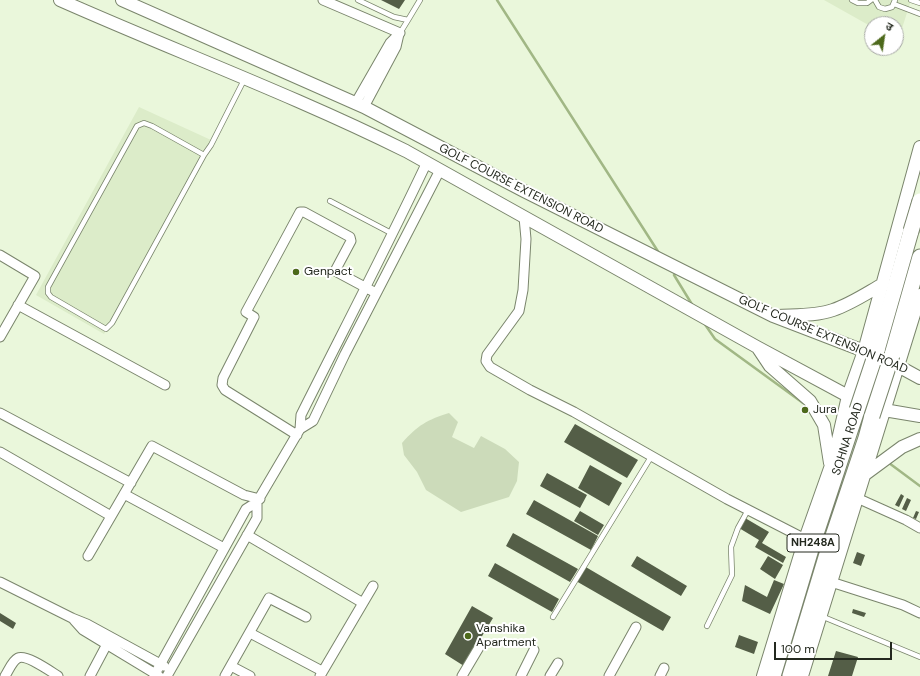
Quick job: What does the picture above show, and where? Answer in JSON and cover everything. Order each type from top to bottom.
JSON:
[{"type":"highway","name":"SOHNA ROAD","points":[[774,676],[811,549],[857,410],[870,350],[911,231],[920,200]]},
{"type":"highway","name":"SOHNA ROAD","points":[[790,676],[827,554],[866,438],[878,413],[895,360],[920,257]]},
{"type":"main road","points":[[60,0],[357,126],[427,162],[878,413],[920,416]]},
{"type":"main road","name":"GOLF COURSE EXTENSION ROAD","points":[[122,0],[360,106],[524,191],[773,316],[895,360],[920,378]]},
{"type":"main road","points":[[763,676],[805,539],[834,457],[848,396],[870,350],[883,284],[920,147]]},
{"type":"main road","points":[[902,211],[920,216]]},
{"type":"main road","points":[[773,316],[816,314],[833,310],[846,305],[883,284]]},
{"type":"main road","points":[[895,360],[920,295]]},
{"type":"main road","points":[[757,347],[770,366],[810,401],[824,425],[830,467]]},
{"type":"main road","points":[[802,676],[864,475],[878,413]]},
{"type":"main road","points":[[864,475],[902,447],[920,439]]},
{"type":"street","points":[[325,0],[400,33],[390,43],[360,106]]},
{"type":"street","points":[[72,618],[83,630],[156,675],[160,664],[246,509],[258,501],[298,432],[301,415],[393,234],[427,162]]},
{"type":"street","points":[[298,432],[313,421],[345,354],[440,170]]},
{"type":"street","points":[[298,432],[225,390],[222,385],[223,378],[254,317],[246,312],[300,212],[304,212],[350,237],[351,241],[336,271],[376,293]]},
{"type":"street","points":[[524,217],[525,254],[519,311],[488,355],[486,361],[490,367],[530,390],[574,412],[651,457],[748,510],[805,539]]},
{"type":"street","points":[[0,255],[35,276],[0,336]]},
{"type":"street","points":[[378,262],[389,268]]},
{"type":"street","points":[[18,305],[164,384]]},
{"type":"street","points":[[0,413],[131,483]]},
{"type":"street","points":[[88,556],[152,446],[236,491],[258,501]]},
{"type":"street","points":[[0,452],[111,516]]},
{"type":"street","points":[[124,494],[224,548]]},
{"type":"street","points":[[857,498],[906,520],[920,528]]},
{"type":"street","points":[[0,582],[87,624],[160,664],[169,674],[257,518],[258,501]]},
{"type":"street","points":[[247,535],[363,603]]},
{"type":"street","points":[[831,582],[903,605],[920,614]]},
{"type":"street","points":[[250,633],[321,674],[373,586]]},
{"type":"street","points":[[226,676],[269,598],[306,617]]},
{"type":"street","points":[[609,676],[636,628]]},
{"type":"street","points":[[90,676],[107,644]]},
{"type":"street","points":[[462,676],[481,644]]},
{"type":"street","points":[[521,676],[534,650]]},
{"type":"street","points":[[5,676],[17,658],[22,657],[29,659],[53,675]]},
{"type":"street","points":[[550,676],[558,663]]},
{"type":"street","points":[[231,666],[250,676]]},
{"type":"lane","points":[[358,0],[394,17],[408,20]]},
{"type":"lane","points":[[400,33],[420,0]]},
{"type":"lane","points":[[852,0],[858,3],[867,3],[871,0]]},
{"type":"lane","points":[[875,0],[876,4],[882,8],[889,8],[895,2],[919,13],[920,4],[911,0]]},
{"type":"lane","points":[[204,156],[152,126],[144,123],[137,126],[48,287],[48,294],[106,329],[112,323],[211,145],[245,78]]},
{"type":"lane","points":[[330,201],[393,234]]},
{"type":"lane","points":[[553,617],[651,457]]},
{"type":"lane","points":[[707,626],[732,575],[731,547],[738,528],[748,510]]},
{"type":"lane","points":[[820,616],[920,657]]},
{"type":"shaded area","points":[[824,0],[911,0],[904,22],[904,16],[864,16],[864,22]]},
{"type":"shaded area","points":[[139,107],[211,140],[104,334],[36,295]]},
{"type":"shaded area","points":[[449,413],[458,422],[452,437],[474,448],[481,436],[505,449],[519,462],[517,481],[509,497],[461,512],[426,490],[417,472],[404,455],[402,443],[423,424]]},
{"type":"building","points":[[381,0],[405,0],[399,9]]},
{"type":"building","points":[[575,424],[638,460],[627,478],[564,442]]},
{"type":"building","points":[[590,465],[622,483],[609,506],[578,488]]},
{"type":"building","points":[[547,473],[587,495],[580,508],[540,486]]},
{"type":"building","points":[[901,494],[904,496],[899,507],[895,505]]},
{"type":"building","points":[[907,498],[911,500],[906,511],[902,509]]},
{"type":"building","points":[[534,500],[598,536],[591,550],[526,514]]},
{"type":"building","points":[[580,511],[604,525],[598,535],[574,521]]},
{"type":"building","points":[[916,511],[919,512],[916,519],[913,518]]},
{"type":"building","points":[[745,518],[769,532],[762,543],[786,557],[783,563],[755,547],[759,540],[739,528]]},
{"type":"building","points":[[513,533],[578,569],[570,582],[506,546]]},
{"type":"building","points":[[857,552],[865,555],[861,566],[853,563]]},
{"type":"building","points":[[637,556],[687,586],[681,596],[631,566]]},
{"type":"building","points":[[768,556],[783,565],[775,579],[760,569]]},
{"type":"building","points":[[495,563],[559,599],[552,612],[488,576]]},
{"type":"building","points":[[584,566],[671,617],[663,631],[576,581]]},
{"type":"building","points":[[774,580],[784,584],[770,614],[742,601],[745,585],[767,597]]},
{"type":"building","name":"Vanshika Apartment","points":[[472,606],[493,618],[464,666],[445,654]]},
{"type":"building","points":[[853,609],[866,613],[864,617],[852,613]]},
{"type":"building","points":[[0,613],[16,623],[13,629],[0,621]]},
{"type":"building","points":[[739,635],[758,642],[754,654],[735,647]]},
{"type":"building","points":[[836,651],[858,657],[852,676],[828,676]]},
{"type":"waterway","points":[[497,0],[659,253]]},
{"type":"waterway","points":[[674,275],[693,306]]},
{"type":"waterway","points":[[704,323],[715,339],[803,403]]},
{"type":"waterway","points":[[889,463],[920,486]]},
{"type":"place","name":"Genpact","points":[[296,272]]},
{"type":"place","name":"Jura","points":[[805,410]]},
{"type":"place","name":"Vanshika Apartment","points":[[468,636]]}]
